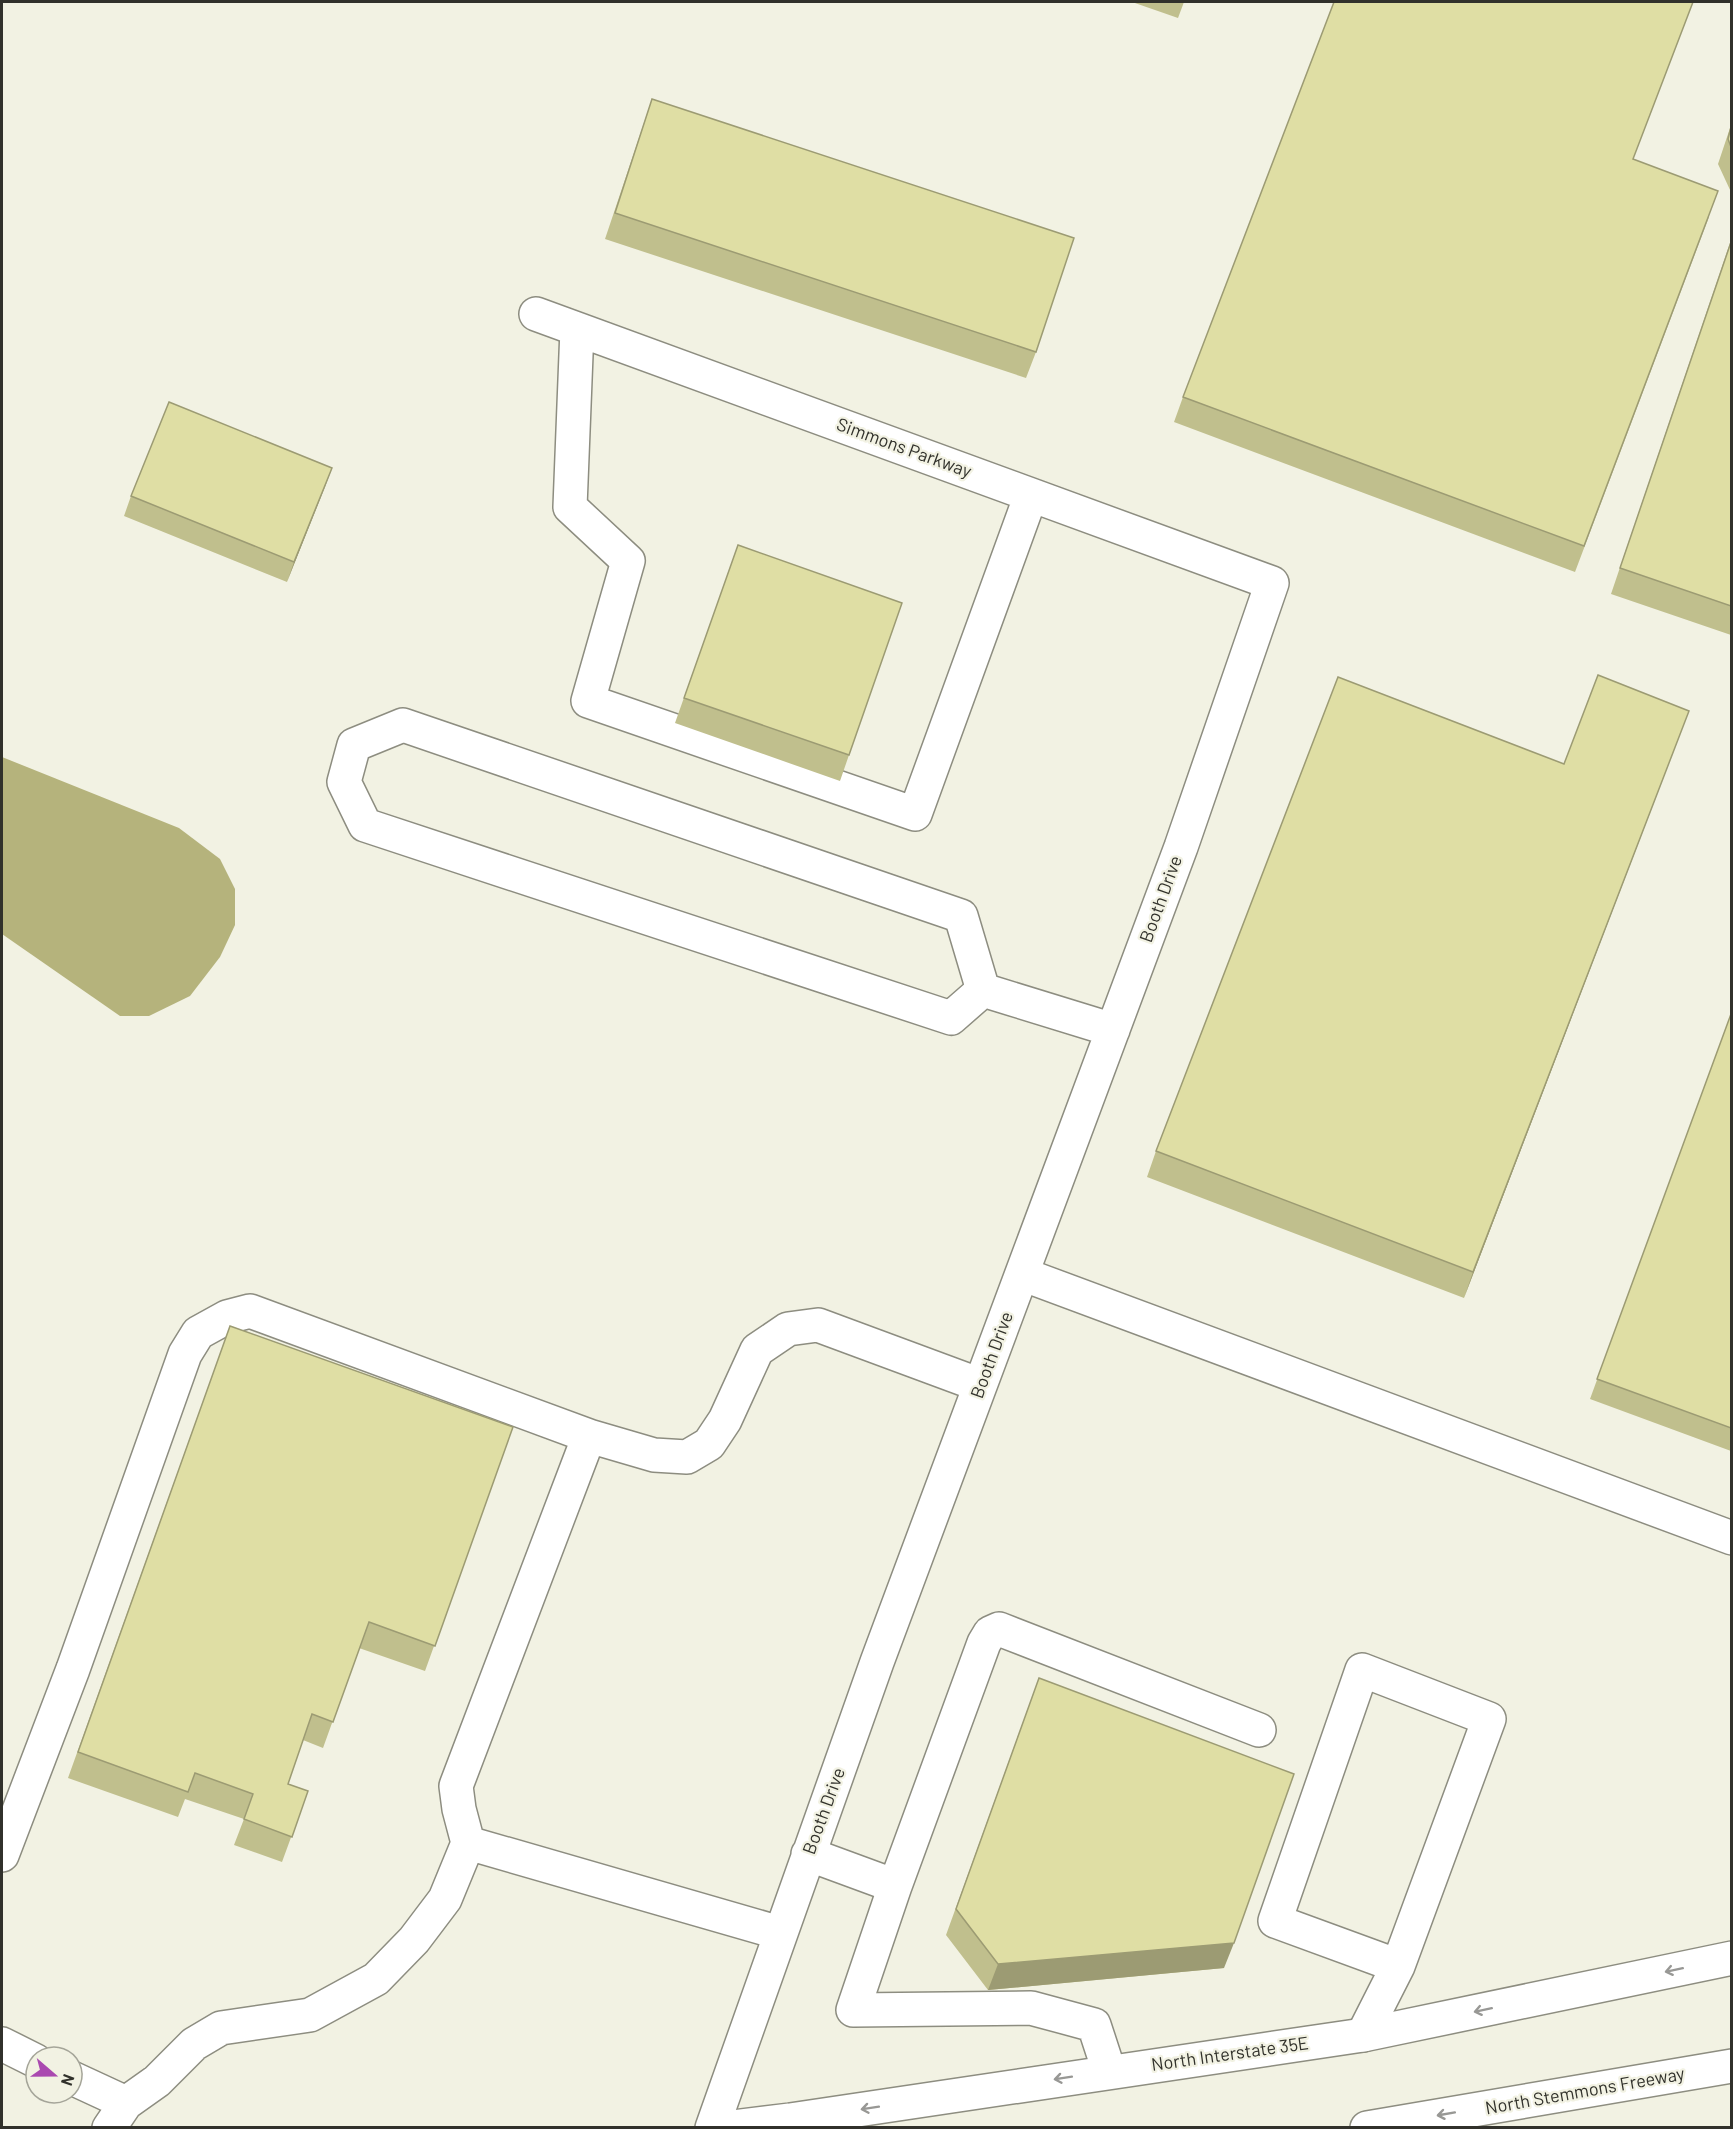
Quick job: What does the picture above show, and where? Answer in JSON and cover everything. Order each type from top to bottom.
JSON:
[{"type":"main road","name":"Simmons Parkway","points":[[536,314],[1272,582]]},
{"type":"main road","points":[[577,329],[570,507],[628,561],[588,701],[915,814],[1031,495]]},
{"type":"main road","name":"Booth Drive","points":[[712,2127],[877,1662],[1181,847],[1272,582]]},
{"type":"main road","points":[[403,725],[961,916],[984,990],[951,1018],[365,825],[344,782],[354,745],[403,725]]},
{"type":"main road","points":[[984,990],[1113,1030]]},
{"type":"main road","points":[[1022,1274],[1731,1538]]},
{"type":"main road","points":[[2,1855],[73,1669],[185,1354],[198,1333],[227,1317],[250,1311],[589,1436],[654,1455],[687,1457],[709,1444],[725,1420],[757,1350],[788,1329],[818,1325],[980,1385]]},
{"type":"main road","points":[[84,2088],[117,2115],[157,2081],[194,2044],[220,2028],[310,2015],[376,1979],[414,1940],[445,1899],[468,1843],[459,1809],[456,1786],[589,1436]]},
{"type":"main road","points":[[1109,2071],[1094,2025],[1031,2008],[853,2010],[895,1886],[984,1643],[990,1633],[999,1629],[1259,1730]]},
{"type":"main road","points":[[1363,2035],[1398,1966],[1489,1719],[1362,1670],[1275,1921],[1398,1966]]},
{"type":"main road","points":[[468,1843],[780,1933]]},
{"type":"main road","points":[[808,1854],[895,1886]]},
{"type":"main road","name":"North Interstate 35E","points":[[725,2127],[790,2120],[1363,2035],[1731,1958]]},
{"type":"main road","points":[[2,2044],[24,2055]]},
{"type":"main road","name":"North Stemmons Freeway","points":[[1367,2127],[1731,2066]]},
{"type":"shaded area","points":[[2,757],[179,828],[220,859],[235,889],[235,925],[220,957],[190,996],[149,1016],[120,1016],[2,934]]},
{"type":"building","points":[[1334,2],[1693,2],[1633,159],[1718,191],[1584,546],[1183,397]]},
{"type":"building","points":[[652,99],[1074,238],[1036,352],[615,213]]},
{"type":"building","points":[[1731,127],[1731,147],[1728,139]]},
{"type":"building","points":[[1731,242],[1731,606],[1620,568]]},
{"type":"building","points":[[169,402],[332,468],[294,562],[131,496]]},
{"type":"building","points":[[738,545],[902,603],[849,755],[684,698]]},
{"type":"building","points":[[1598,675],[1689,711],[1473,1272],[1156,1151],[1338,677],[1564,764]]},
{"type":"building","points":[[1731,1014],[1731,1428],[1597,1379]]},
{"type":"building","points":[[230,1326],[513,1427],[435,1646],[369,1622],[333,1722],[312,1714],[288,1784],[308,1791],[292,1837],[244,1819],[253,1794],[195,1773],[188,1792],[78,1752]]},
{"type":"building","points":[[1039,1678],[1294,1774],[1234,1943],[998,1964],[956,1909]]}]
